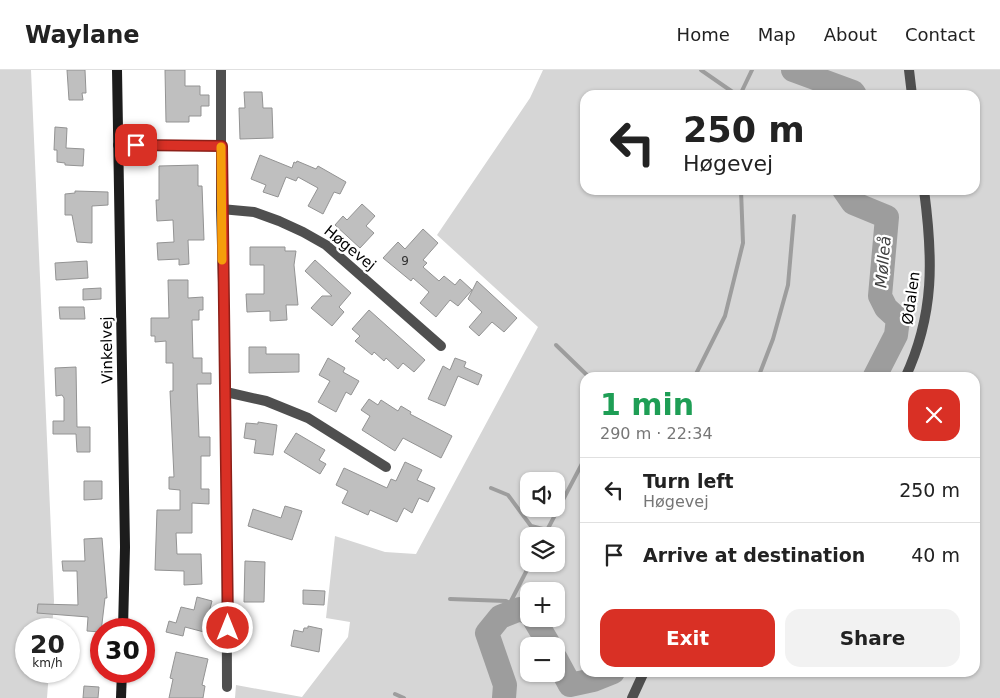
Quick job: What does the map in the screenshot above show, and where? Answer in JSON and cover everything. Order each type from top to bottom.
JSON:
[{"type":"street","name":"Vinkelvej","points":[[117,70],[125,547],[123,618]]},
{"type":"street","points":[[221,70],[221,209],[226,392],[227,687]]},
{"type":"street","points":[[909,70],[911,90]]},
{"type":"street","points":[[118,145],[222,146]]},
{"type":"street","name":"Ødalen","points":[[908,372],[914,360],[922,331],[931,282],[930,233],[925,195]]},
{"type":"street","name":"Høgevej","points":[[221,209],[254,212],[279,220],[326,245],[441,346]]},
{"type":"street","points":[[226,392],[266,401],[308,418],[386,467]]},
{"type":"street","points":[[632,698],[642,677]]},
{"type":"street","points":[[120,698],[121,683]]},
{"type":"shaded area","points":[[0,70],[31,70],[54,601],[53,618],[15,618],[15,683],[48,683],[47,698],[0,698]]},
{"type":"shaded area","points":[[543,70],[1000,70],[1000,698],[235,698],[236,685],[302,697],[348,637],[350,622],[326,618],[335,536],[385,552],[416,554],[538,327],[437,235],[530,98]]},
{"type":"building","points":[[67,70],[85,70],[86,93],[82,93],[83,100],[69,100]]},
{"type":"building","points":[[165,70],[185,70],[185,86],[200,86],[200,95],[209,95],[209,106],[201,106],[201,116],[189,116],[189,122],[166,122]]},
{"type":"building","points":[[244,92],[262,92],[263,108],[272,108],[273,138],[240,139],[239,108],[245,108]]},
{"type":"building","points":[[55,127],[67,128],[66,148],[84,149],[83,166],[65,165],[65,163],[57,162],[57,150],[54,150]]},
{"type":"building","points":[[260,155],[292,168],[294,162],[296,163],[297,161],[316,169],[318,166],[346,182],[340,194],[334,192],[323,214],[308,206],[318,188],[298,177],[296,181],[286,177],[278,197],[263,192],[266,185],[251,179]]},
{"type":"building","points":[[198,165],[198,186],[202,186],[204,240],[188,240],[189,264],[179,265],[179,259],[158,260],[157,243],[174,242],[173,220],[157,221],[156,200],[159,200],[159,166]]},
{"type":"building","points":[[75,191],[108,192],[108,205],[92,206],[92,243],[77,242],[72,215],[65,215],[65,194],[75,193]]},
{"type":"building","points":[[362,204],[375,216],[366,226],[374,233],[360,248],[335,225],[343,216],[347,220]]},
{"type":"building","points":[[423,229],[438,243],[423,260],[427,263],[423,267],[439,281],[444,276],[455,285],[460,279],[472,290],[458,306],[450,300],[436,317],[420,303],[429,292],[413,278],[411,281],[383,258],[398,242],[405,249]]},
{"type":"building","points":[[250,247],[285,247],[285,251],[296,251],[294,265],[298,305],[286,305],[287,320],[270,321],[270,311],[247,312],[246,294],[264,294],[264,265],[250,265]]},
{"type":"building","points":[[315,260],[351,293],[339,307],[344,312],[332,326],[311,308],[322,296],[332,296],[305,271]]},
{"type":"building","points":[[87,261],[88,278],[56,280],[55,263]]},
{"type":"building","points":[[168,280],[188,280],[188,298],[203,297],[203,310],[199,310],[199,320],[192,320],[193,358],[202,358],[202,373],[211,373],[211,384],[197,384],[199,437],[210,437],[210,456],[201,456],[201,489],[209,489],[209,504],[192,503],[192,533],[176,533],[177,554],[201,554],[202,584],[184,585],[184,571],[155,570],[157,510],[180,510],[180,490],[169,489],[169,477],[174,477],[170,391],[173,391],[173,363],[166,363],[166,341],[155,342],[155,336],[151,336],[151,318],[169,318]]},
{"type":"building","points":[[477,281],[517,318],[504,332],[492,322],[479,336],[469,327],[482,312],[468,299]]},
{"type":"building","points":[[101,288],[101,299],[83,300],[83,289]]},
{"type":"building","points":[[59,307],[84,307],[85,319],[60,319]]},
{"type":"building","points":[[369,310],[425,360],[414,372],[403,363],[398,369],[386,358],[384,361],[374,352],[372,355],[355,341],[360,336],[352,329]]},
{"type":"building","points":[[249,347],[266,347],[266,354],[299,354],[299,372],[249,373]]},
{"type":"building","points":[[328,358],[345,368],[343,372],[359,381],[351,395],[346,392],[336,412],[318,402],[330,381],[319,375]]},
{"type":"building","points":[[455,358],[466,362],[464,367],[482,375],[478,385],[458,376],[445,406],[428,399],[443,366],[450,370]]},
{"type":"building","points":[[76,367],[77,427],[90,427],[90,452],[77,452],[76,434],[53,434],[53,421],[64,421],[64,398],[62,395],[56,396],[55,368]]},
{"type":"building","points":[[369,399],[378,405],[381,400],[398,411],[401,406],[411,412],[410,414],[452,436],[441,458],[403,438],[395,451],[362,430],[370,416],[361,410]]},
{"type":"building","points":[[258,422],[277,425],[273,455],[254,453],[256,440],[244,438],[246,423],[258,424]]},
{"type":"building","points":[[296,433],[325,450],[319,460],[326,464],[320,474],[284,452]]},
{"type":"building","points":[[405,462],[422,470],[417,480],[435,488],[428,502],[419,498],[412,513],[404,508],[397,522],[370,510],[368,515],[342,503],[348,491],[336,485],[344,468],[387,488],[391,479],[396,481]]},
{"type":"building","points":[[84,481],[102,481],[102,499],[84,500]]},
{"type":"building","points":[[285,506],[302,511],[292,540],[248,526],[253,509],[281,518]]},
{"type":"building","points":[[102,538],[107,598],[105,598],[103,618],[90,618],[90,631],[87,631],[88,617],[37,613],[38,604],[78,605],[77,571],[63,571],[62,561],[85,561],[84,539]]},
{"type":"building","points":[[245,561],[265,562],[264,602],[244,602]]},
{"type":"building","points":[[303,590],[325,591],[324,605],[303,604]]},
{"type":"building","points":[[197,597],[212,601],[204,632],[185,627],[183,636],[166,632],[169,621],[176,623],[181,607],[194,610]]},
{"type":"building","points":[[308,626],[322,629],[319,652],[291,646],[294,630],[303,632],[304,628],[308,628]]},
{"type":"building","points":[[176,652],[208,659],[202,685],[205,686],[203,698],[169,698],[173,679],[170,678]]},
{"type":"building","points":[[84,686],[99,687],[98,698],[83,698]]},
{"type":"waterway","points":[[701,70],[730,90]]},
{"type":"waterway","points":[[742,90],[752,70]]},
{"type":"waterway","name":"Mølleå","points":[[793,70],[848,90]]},
{"type":"waterway","points":[[697,372],[725,316],[743,243],[741,195]]},
{"type":"waterway","name":"Mølleå","points":[[847,195],[853,203],[887,217],[880,296],[886,308],[898,319],[896,335],[877,372]]},
{"type":"waterway","points":[[760,372],[773,339],[788,285],[794,216]]},
{"type":"waterway","points":[[556,345],[584,372]]},
{"type":"waterway","points":[[549,527],[580,468]]},
{"type":"waterway","points":[[491,488],[508,495],[531,526],[535,527]]},
{"type":"waterway","points":[[510,603],[526,572]]},
{"type":"waterway","points":[[450,599],[506,601],[520,609]]},
{"type":"waterway","name":"Mølleå","points":[[504,698],[505,685],[487,633],[500,617],[520,609]]},
{"type":"waterway","name":"Mølleå","points":[[539,627],[545,637]]},
{"type":"waterway","name":"Mølleå","points":[[565,676],[570,685],[600,677]]},
{"type":"waterway","points":[[395,694],[404,698]]},
{"type":"slow traffic","points":[[221,147],[222,260]]},
{"type":"route","points":[[136,145],[222,146],[221,209],[226,412],[228,628]]}]
